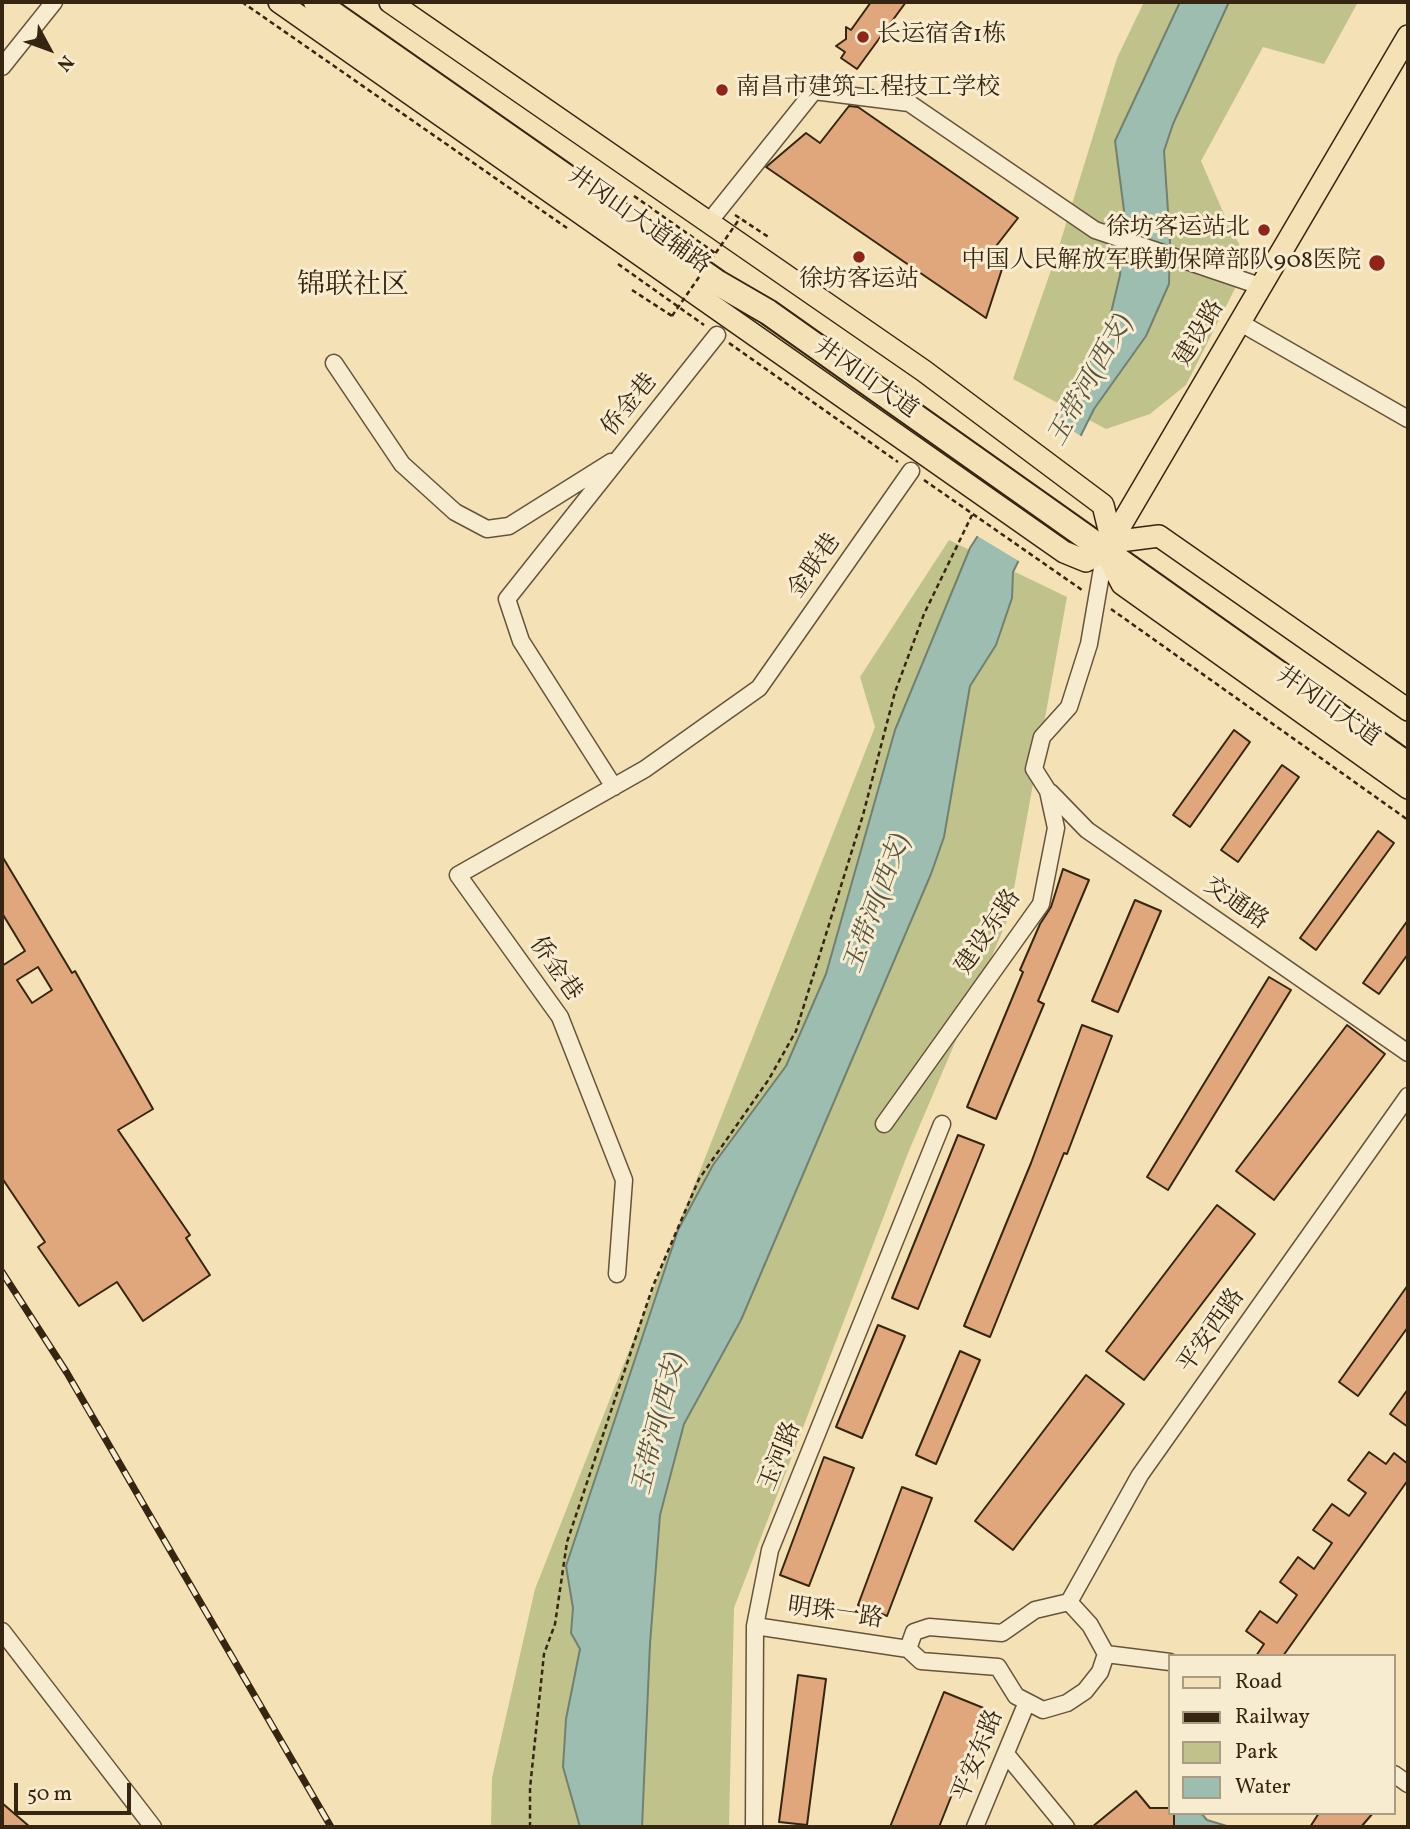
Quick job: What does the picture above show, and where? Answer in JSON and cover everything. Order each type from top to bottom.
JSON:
[{"type":"highway","name":"井冈山大道","points":[[316,2],[707,275],[768,312],[1001,467]]},
{"type":"highway","name":"井冈山大道","points":[[339,2],[679,242],[727,269],[1063,511],[1408,765]]},
{"type":"highway","name":"井冈山大道","points":[[1109,547],[1408,747]]},
{"type":"main road","name":"井冈山大道辅路","points":[[279,2],[1064,552],[1086,561],[1109,547],[1103,505],[1094,498],[718,216],[390,2]]},
{"type":"main road","name":"建设路","points":[[1109,547],[1408,36]]},
{"type":"main road","points":[[1408,710],[1159,536],[1109,547],[1122,584],[1408,788]]},
{"type":"street","points":[[2,67],[54,2]]},
{"type":"street","points":[[718,216],[814,91],[909,103],[1103,233],[1260,286]]},
{"type":"street","points":[[1239,322],[1408,419]]},
{"type":"street","name":"侨金巷","points":[[614,787],[521,640],[507,599],[718,335]]},
{"type":"street","points":[[334,363],[402,464],[455,512],[488,529],[509,526],[622,455]]},
{"type":"street","name":"金联巷","points":[[759,688],[911,471]]},
{"type":"street","name":"建设东路","points":[[884,1124],[1041,904],[1056,828],[1044,784],[1034,769],[1042,737],[1069,707],[1089,644],[1109,547]]},
{"type":"street","name":"侨金巷","points":[[617,1274],[624,1180],[560,1017],[458,875],[645,769],[759,688]]},
{"type":"street","name":"交通路","points":[[1044,784],[1087,830],[1408,1053]]},
{"type":"street","name":"平安西路","points":[[1069,1602],[1140,1475],[1408,1097]]},
{"type":"street","name":"玉河路","points":[[754,1827],[755,1626],[770,1550],[942,1124]]},
{"type":"street","points":[[1069,1602],[1090,1625],[1107,1654]]},
{"type":"street","name":"明珠一路","points":[[908,1649],[914,1632],[929,1627],[1002,1633],[1034,1609],[1069,1602]]},
{"type":"street","name":"明珠一路","points":[[755,1626],[908,1649],[921,1661],[998,1667],[1016,1696],[1027,1702]]},
{"type":"street","points":[[2,1631],[153,1827]]},
{"type":"street","points":[[1107,1654],[1168,1662]]},
{"type":"street","points":[[1027,1702],[1043,1710],[1067,1703],[1085,1691],[1100,1672],[1107,1654]]},
{"type":"street","name":"平安东路","points":[[975,1827],[1027,1702]]},
{"type":"street","points":[[1006,1754],[1066,1827]]},
{"type":"path","points":[[242,2],[572,231]]},
{"type":"path","points":[[634,196],[715,253]]},
{"type":"path","points":[[718,216],[740,218],[770,238]]},
{"type":"path","points":[[632,290],[672,316],[740,218]]},
{"type":"path","points":[[617,263],[1408,820]]},
{"type":"path","points":[[530,1827],[530,1788],[544,1654],[555,1624],[567,1542],[575,1517],[653,1286],[699,1179],[769,1079],[796,1031],[863,815],[895,692],[924,614],[972,515]]},
{"type":"green space","points":[[1144,2],[1358,2],[1324,64],[1263,47],[1201,161],[1230,228],[1249,261],[1186,385],[1150,414],[1106,429],[1013,379],[1057,253],[1117,58]]},
{"type":"green space","points":[[949,540],[1067,597],[1009,916],[908,1153],[734,1608],[729,1827],[491,1827],[492,1778],[535,1589],[875,727],[860,677]]},
{"type":"water","name":"玉带河(西支)","points":[[1180,2],[1229,2],[1173,124],[1164,151],[1170,241],[1169,284],[1146,336],[1094,409],[1013,572],[1012,598],[996,645],[970,686],[944,837],[931,874],[741,1320],[684,1424],[660,1515],[650,1644],[642,1827],[580,1827],[563,1767],[566,1719],[580,1649],[571,1633],[573,1608],[566,1566],[678,1230],[713,1165],[786,1066],[826,974],[895,730],[970,548],[1105,338],[1120,275],[1125,218],[1115,141]]},
{"type":"water","points":[[1174,1815],[1203,1815],[1207,1820],[1230,1827],[1174,1827]]},
{"type":"pier","points":[[1051,417],[1084,438],[1022,563],[974,534]]},
{"type":"building","name":"长运宿舍1栋","points":[[871,2],[906,2],[857,69],[841,58],[845,52],[836,46],[846,39],[846,27],[851,30]]},
{"type":"building","points":[[849,106],[858,107],[1018,218],[986,259],[1002,269],[986,318],[766,167],[806,133],[820,143]]},
{"type":"building","points":[[1234,730],[1250,742],[1190,827],[1173,815]]},
{"type":"building","points":[[1282,765],[1299,777],[1238,862],[1221,850]]},
{"type":"building","points":[[1378,831],[1394,843],[1316,950],[1300,938]]},
{"type":"building","points":[[2,856],[72,973],[75,971],[153,1109],[118,1130],[190,1235],[186,1238],[210,1275],[143,1321],[117,1282],[79,1306],[38,1247],[45,1242],[2,1178],[2,966],[25,951],[2,913]],"holes":[[[38,967],[52,990],[32,1003],[17,980]]]},
{"type":"building","points":[[1063,869],[1089,880],[1038,1001],[1044,1004],[996,1119],[967,1107],[1023,972],[1020,970],[1040,924],[1051,907]]},
{"type":"building","points":[[1135,900],[1161,911],[1118,1012],[1092,1001]]},
{"type":"building","points":[[1408,920],[1408,954],[1379,994],[1363,983]]},
{"type":"building","points":[[1269,977],[1291,990],[1168,1190],[1147,1177]]},
{"type":"building","points":[[1082,1025],[1112,1036],[1067,1154],[1064,1153],[990,1337],[964,1326],[1031,1163]]},
{"type":"building","points":[[1347,1025],[1385,1054],[1274,1200],[1236,1171]]},
{"type":"building","points":[[958,1135],[984,1145],[918,1309],[892,1298]]},
{"type":"building","points":[[1217,1205],[1255,1234],[1144,1380],[1106,1351]]},
{"type":"building","points":[[1408,1285],[1408,1327],[1358,1396],[1339,1382]]},
{"type":"building","points":[[878,1325],[905,1336],[862,1438],[836,1427]]},
{"type":"building","points":[[960,1351],[980,1360],[936,1464],[916,1455]]},
{"type":"building","points":[[1086,1375],[1124,1404],[1013,1550],[975,1521]]},
{"type":"building","points":[[1408,1389],[1408,1427],[1390,1414]]},
{"type":"building","points":[[1369,1452],[1386,1464],[1394,1453],[1408,1464],[1408,1480],[1284,1654],[1257,1654],[1264,1644],[1246,1631],[1260,1611],[1277,1623],[1297,1595],[1280,1582],[1298,1557],[1314,1569],[1332,1543],[1313,1530],[1332,1504],[1349,1516],[1366,1493],[1348,1480]]},
{"type":"building","points":[[824,1457],[854,1468],[809,1586],[780,1575]]},
{"type":"building","points":[[902,1487],[932,1498],[887,1616],[858,1605]]},
{"type":"building","points":[[798,1675],[826,1679],[807,1825],[779,1822]]},
{"type":"building","points":[[944,1692],[986,1709],[939,1827],[890,1827]]},
{"type":"building","points":[[1136,1791],[1150,1808],[1168,1808],[1168,1815],[1174,1815],[1174,1827],[1092,1827]]},
{"type":"building","points":[[2,1803],[30,1827],[2,1827]]},
{"type":"building","points":[[1318,1815],[1371,1815],[1361,1827],[1310,1827]]},
{"type":"railway","points":[[2,1272],[67,1373],[331,1827]]},
{"type":"place","name":"长运宿舍1栋","points":[[863,37]]},
{"type":"place","name":"南昌市建筑工程技工学校","points":[[722,90]]},
{"type":"place","name":"徐坊客运站北","points":[[1264,230]]},
{"type":"place","name":"徐坊客运站","points":[[859,257]]},
{"type":"place","name":"中国人民解放军联勤保障部队908医院","points":[[1377,263]]},
{"type":"district","name":"锦联社区","points":[[353,288]]}]
